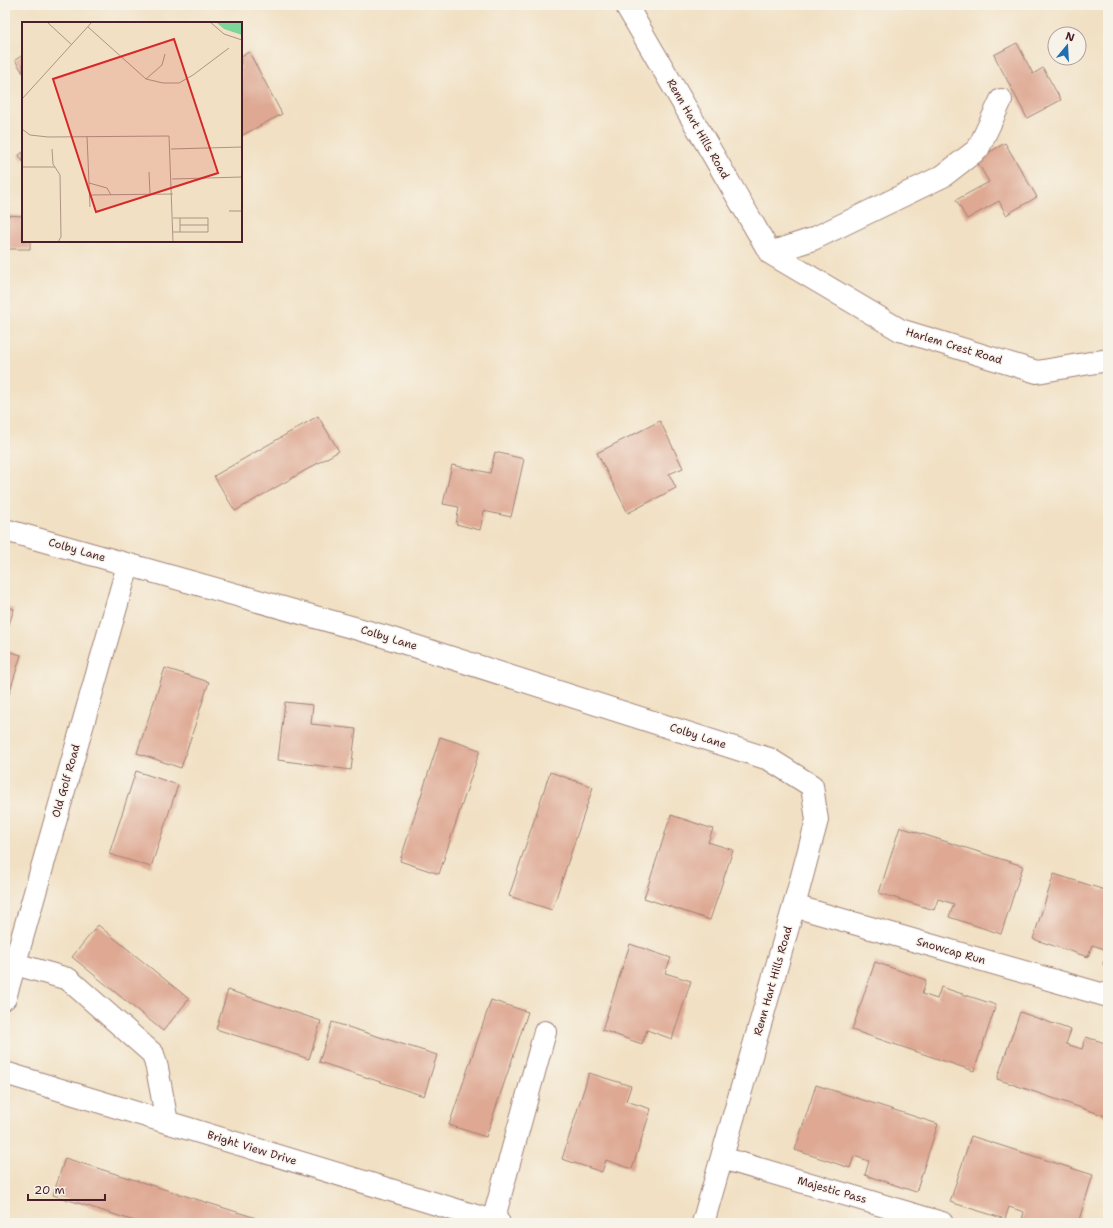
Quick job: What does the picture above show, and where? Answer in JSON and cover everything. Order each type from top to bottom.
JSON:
[{"type":"street","name":"Renn Hart Hills Road","points":[[626,5],[770,253]]},
{"type":"street","points":[[770,253],[814,239],[943,176],[978,149],[1000,100]]},
{"type":"street","name":"Harlem Crest Road","points":[[770,253],[900,330],[1037,372],[1108,360]]},
{"type":"street","name":"Colby Lane","points":[[5,530],[383,636],[769,759]]},
{"type":"street","name":"Old Golf Road","points":[[5,998],[128,565]]},
{"type":"street","name":"Renn Hart Hills Road","points":[[703,1223],[794,906],[817,820],[812,786],[769,759]]},
{"type":"street","name":"Snowcap Run","points":[[794,906],[1108,996]]},
{"type":"street","points":[[15,964],[68,979],[153,1054],[158,1068],[167,1122]]},
{"type":"street","points":[[496,1222],[544,1032]]},
{"type":"street","name":"Bright View Drive","points":[[5,1073],[496,1222]]},
{"type":"street","name":"Majestic Pass","points":[[722,1158],[942,1223]]},
{"type":"building","points":[[1017,43],[1033,74],[1043,68],[1061,100],[1027,118],[994,55]]},
{"type":"building","points":[[249,52],[282,114],[242,135],[242,56]]},
{"type":"building","points":[[22,56],[22,71],[15,60]]},
{"type":"building","points":[[1005,143],[1037,197],[1006,215],[999,201],[967,219],[956,200],[989,182],[976,160]]},
{"type":"building","points":[[22,153],[22,160],[19,155]]},
{"type":"building","points":[[5,215],[22,216],[22,242],[30,242],[30,249],[5,249]]},
{"type":"building","points":[[318,416],[339,451],[235,511],[214,476]]},
{"type":"building","points":[[660,421],[683,468],[669,474],[676,488],[628,513],[597,453]]},
{"type":"building","points":[[495,452],[524,459],[511,517],[484,511],[480,530],[456,524],[459,507],[443,504],[452,465],[490,473]]},
{"type":"building","points":[[5,606],[14,609],[5,637]]},
{"type":"building","points":[[5,650],[21,655],[5,707]]},
{"type":"building","points":[[165,668],[209,682],[181,768],[137,753]]},
{"type":"building","points":[[285,702],[313,705],[311,724],[356,729],[351,770],[278,760]]},
{"type":"building","points":[[440,737],[480,750],[439,874],[400,861]]},
{"type":"building","points":[[136,771],[178,785],[151,867],[109,854]]},
{"type":"building","points":[[550,772],[593,787],[552,910],[509,896]]},
{"type":"building","points":[[671,815],[713,829],[708,842],[733,850],[710,920],[644,898]]},
{"type":"building","points":[[900,827],[1023,866],[1001,934],[949,917],[954,904],[938,899],[934,910],[879,893]]},
{"type":"building","points":[[1054,874],[1108,891],[1108,950],[1092,945],[1088,957],[1033,939]]},
{"type":"building","points":[[98,925],[189,999],[163,1031],[72,957]]},
{"type":"building","points":[[630,944],[671,958],[665,973],[691,981],[672,1039],[647,1030],[642,1044],[602,1030]]},
{"type":"building","points":[[1108,950],[1108,965],[1103,964]]},
{"type":"building","points":[[875,962],[926,980],[922,994],[937,999],[941,987],[996,1005],[974,1071],[852,1030]]},
{"type":"building","points":[[228,990],[321,1021],[309,1059],[216,1029]]},
{"type":"building","points":[[491,1000],[528,1012],[486,1137],[449,1125]]},
{"type":"building","points":[[1020,1012],[1071,1030],[1066,1044],[1082,1049],[1086,1037],[1108,1044],[1108,1117],[997,1079]]},
{"type":"building","points":[[332,1022],[437,1055],[424,1096],[319,1062]]},
{"type":"building","points":[[589,1073],[631,1086],[626,1101],[651,1109],[632,1169],[606,1160],[602,1172],[562,1159]]},
{"type":"building","points":[[816,1085],[938,1124],[916,1192],[865,1175],[869,1161],[854,1156],[850,1168],[795,1150]]},
{"type":"building","points":[[971,1136],[1093,1175],[1078,1223],[1021,1223],[1024,1212],[1009,1207],[1005,1219],[950,1202]]},
{"type":"building","points":[[65,1158],[256,1218],[255,1223],[141,1223],[53,1195]]}]
